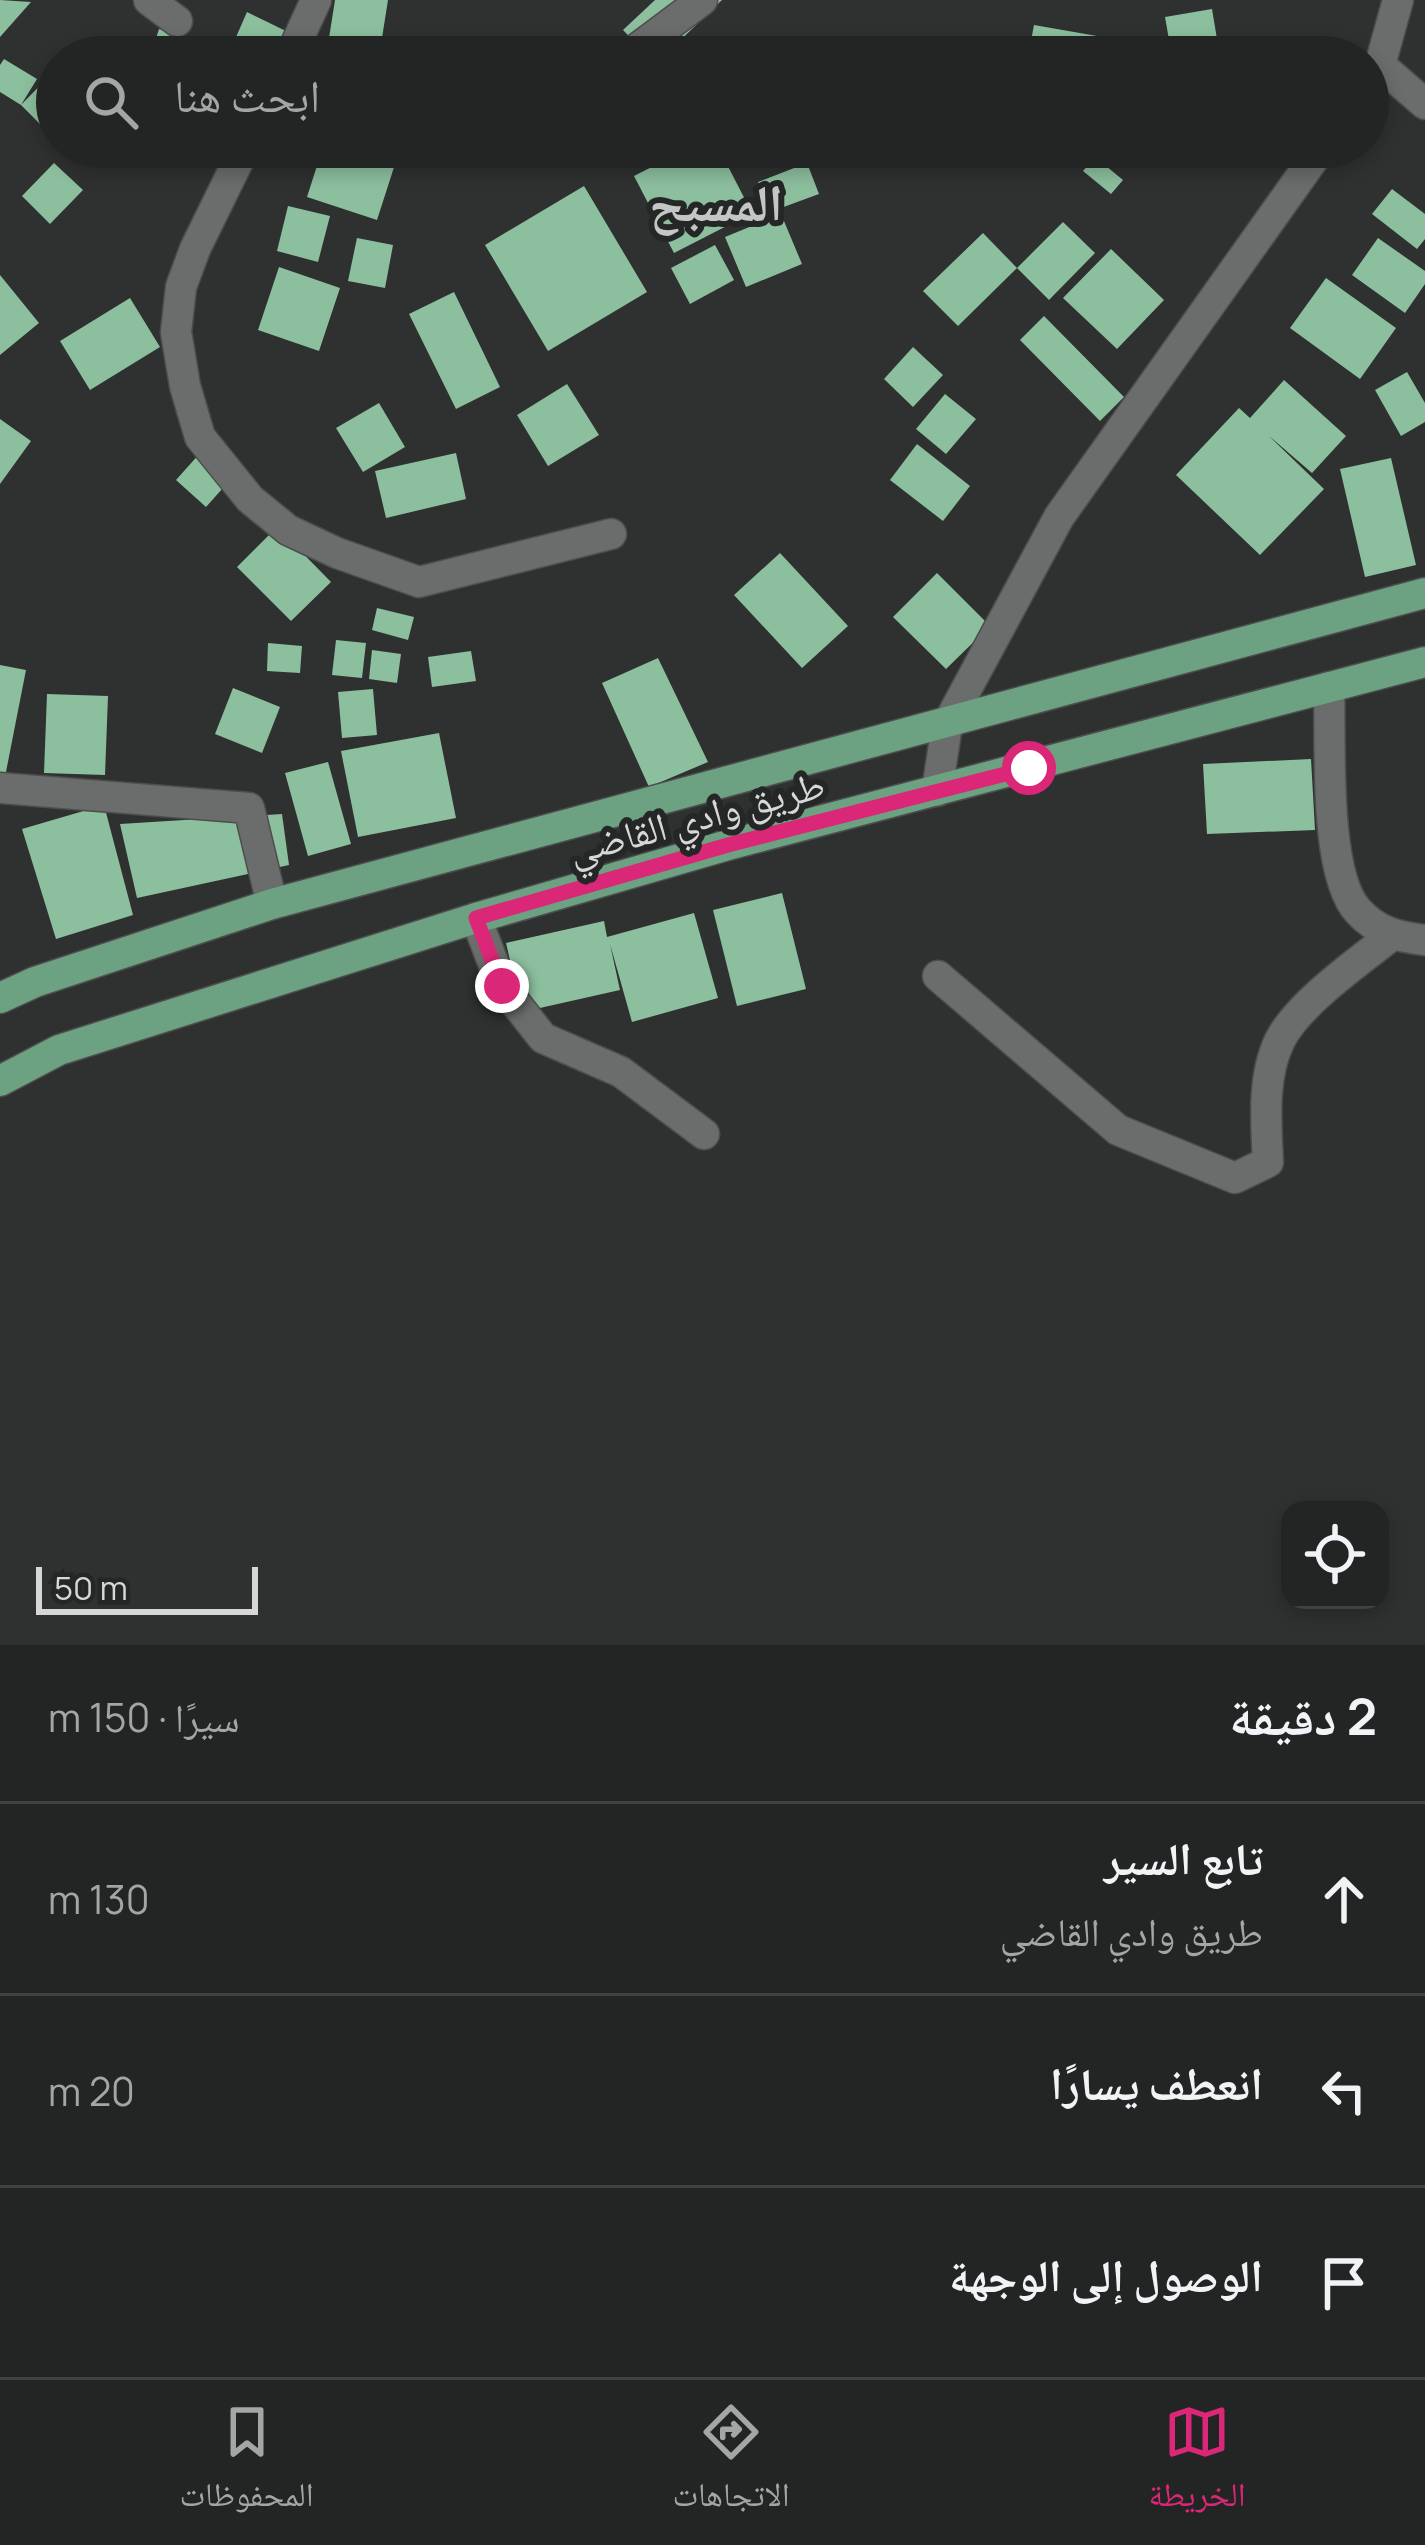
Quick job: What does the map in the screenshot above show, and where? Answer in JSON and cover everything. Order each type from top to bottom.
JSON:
[{"type":"main road","name":"طريق وادي القاضي","points":[[0,998],[34,982],[272,904],[1425,593]]},
{"type":"main road","name":"طريق وادي القاضي","points":[[0,1081],[59,1050],[476,918],[728,845],[1425,662]]},
{"type":"street","points":[[149,0],[176,21]]},
{"type":"street","points":[[300,36],[316,0]]},
{"type":"street","points":[[654,36],[702,0]]},
{"type":"street","points":[[1386,36],[1398,0]]},
{"type":"street","points":[[1389,83],[1425,104]]},
{"type":"street","points":[[235,168],[181,287],[176,332],[184,386],[200,437],[250,500],[304,538],[418,582],[611,534]]},
{"type":"street","points":[[937,791],[947,725],[1059,517],[1307,168]]},
{"type":"street","points":[[1329,687],[1335,859],[1353,907],[1391,936],[1425,940]]},
{"type":"street","points":[[0,788],[249,808],[272,904]]},
{"type":"street","points":[[476,918],[502,986],[543,1038],[621,1072],[704,1135]]},
{"type":"street","points":[[938,976],[1118,1130],[1235,1178],[1268,1162],[1265,1105],[1280,1039],[1327,984],[1391,936]]},
{"type":"building","points":[[0,0],[31,2],[0,37]]},
{"type":"building","points":[[335,0],[388,0],[382,36],[329,36]]},
{"type":"building","points":[[655,0],[722,0],[685,36],[629,36],[623,30]]},
{"type":"building","points":[[1212,9],[1216,36],[1168,36],[1165,17]]},
{"type":"building","points":[[247,12],[288,32],[286,36],[236,36]]},
{"type":"building","points":[[1034,25],[1097,36],[1032,36]]},
{"type":"building","points":[[4,59],[36,78],[21,105],[0,92]]},
{"type":"building","points":[[36,90],[36,120],[21,105]]},
{"type":"building","points":[[49,168],[59,168],[83,190],[50,224],[22,196]]},
{"type":"building","points":[[316,168],[394,168],[377,220],[307,197]]},
{"type":"building","points":[[650,168],[729,168],[752,213],[674,253],[634,176]]},
{"type":"building","points":[[794,168],[809,168],[819,194],[770,212],[758,182]]},
{"type":"building","points":[[1108,168],[1123,180],[1111,194],[1083,171]]},
{"type":"building","points":[[584,186],[647,292],[548,351],[485,245]]},
{"type":"building","points":[[1392,189],[1425,214],[1425,239],[1417,249],[1372,214]]},
{"type":"building","points":[[288,206],[330,216],[318,262],[277,251]]},
{"type":"building","points":[[781,214],[802,264],[746,287],[725,237]]},
{"type":"building","points":[[1063,222],[1095,253],[1049,300],[1017,268]]},
{"type":"building","points":[[983,233],[1017,268],[958,326],[923,291]]},
{"type":"building","points":[[357,238],[393,245],[385,288],[348,281]]},
{"type":"building","points":[[1378,238],[1425,271],[1425,284],[1405,313],[1352,275]]},
{"type":"building","points":[[715,245],[734,280],[690,304],[671,268]]},
{"type":"building","points":[[1111,249],[1164,300],[1117,349],[1063,298]]},
{"type":"building","points":[[279,267],[340,288],[319,351],[258,330]]},
{"type":"building","points":[[0,275],[39,323],[0,355]]},
{"type":"building","points":[[1326,278],[1396,328],[1360,379],[1290,328]]},
{"type":"building","points":[[454,292],[500,387],[456,409],[409,314]]},
{"type":"building","points":[[130,298],[160,347],[90,390],[60,341]]},
{"type":"building","points":[[1044,316],[1124,397],[1100,421],[1020,340]]},
{"type":"building","points":[[913,347],[943,375],[913,407],[884,379]]},
{"type":"building","points":[[1407,372],[1425,403],[1425,422],[1401,436],[1375,390]]},
{"type":"building","points":[[1284,380],[1346,436],[1312,473],[1268,435],[1324,489],[1260,555],[1176,475],[1239,408],[1250,418]]},
{"type":"building","points":[[567,384],[599,435],[548,466],[517,415]]},
{"type":"building","points":[[945,394],[976,419],[946,454],[916,429]]},
{"type":"building","points":[[379,403],[405,447],[363,472],[336,428]]},
{"type":"building","points":[[0,419],[31,441],[0,484]]},
{"type":"building","points":[[917,444],[970,486],[943,521],[890,480]]},
{"type":"building","points":[[201,452],[231,479],[206,507],[176,480]]},
{"type":"building","points":[[456,453],[466,499],[386,518],[375,471]]},
{"type":"building","points":[[1391,458],[1416,565],[1365,577],[1340,469]]},
{"type":"building","points":[[277,527],[331,582],[291,621],[237,567]]},
{"type":"building","points":[[780,553],[848,626],[802,668],[734,595]]},
{"type":"building","points":[[937,573],[990,626],[946,669],[893,617]]},
{"type":"building","points":[[377,608],[414,617],[408,640],[372,630]]},
{"type":"building","points":[[336,640],[366,643],[362,678],[332,675]]},
{"type":"building","points":[[268,643],[302,646],[300,673],[267,671]]},
{"type":"building","points":[[372,650],[401,654],[397,683],[369,679]]},
{"type":"building","points":[[471,651],[476,681],[432,687],[428,657]]},
{"type":"building","points":[[658,658],[708,762],[649,787],[602,683]]},
{"type":"building","points":[[0,665],[26,670],[5,777],[0,776]]},
{"type":"building","points":[[233,688],[280,707],[262,753],[215,734]]},
{"type":"building","points":[[373,689],[377,735],[342,738],[338,692]]},
{"type":"building","points":[[47,694],[108,696],[105,775],[44,773]]},
{"type":"building","points":[[439,733],[456,818],[358,837],[341,751]]},
{"type":"building","points":[[1311,759],[1315,830],[1207,834],[1203,764]]},
{"type":"building","points":[[328,762],[351,844],[308,856],[285,773]]},
{"type":"building","points":[[104,805],[133,915],[56,939],[22,829]]},
{"type":"building","points":[[282,814],[289,865],[137,898],[120,824]]},
{"type":"building","points":[[782,893],[806,989],[737,1006],[713,910]]},
{"type":"building","points":[[694,913],[718,998],[632,1022],[610,944],[620,990],[522,1012],[506,943],[604,921],[607,937]]},
{"type":"district","name":"المسبح","points":[[716,201]]},
{"type":"route","points":[[502,986],[476,918],[728,845],[1029,768]]}]
